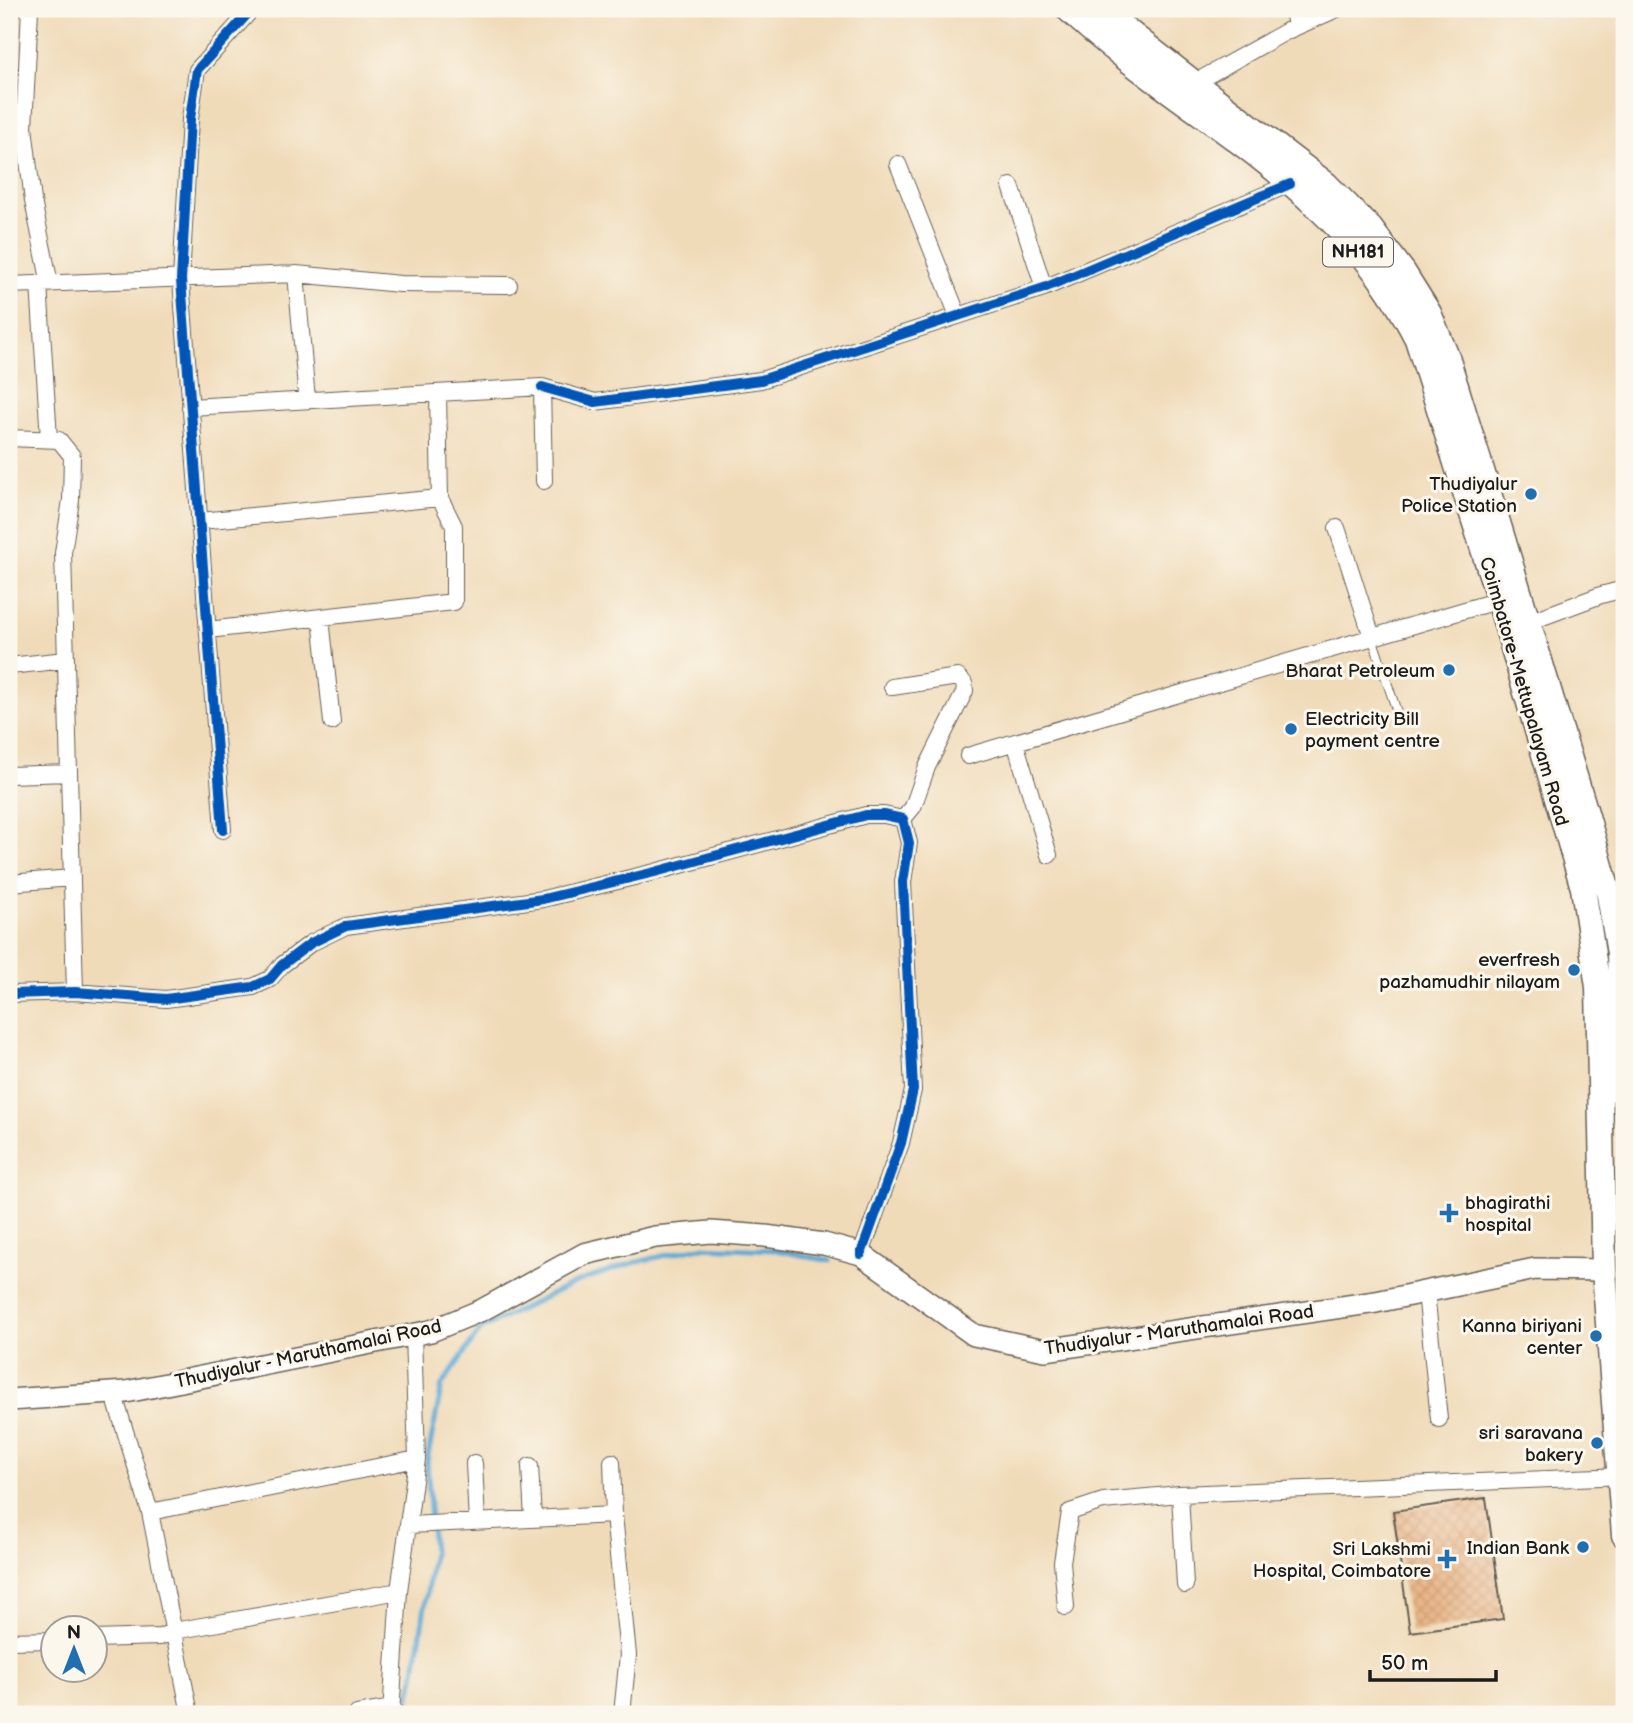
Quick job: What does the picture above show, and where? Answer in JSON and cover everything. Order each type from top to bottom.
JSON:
[{"type":"highway","name":"Coimbatore-Mettupalayam Road","points":[[1068,9],[1094,34],[1315,204],[1377,273],[1400,305],[1417,339],[1614,983]]},
{"type":"highway","name":"NH181","points":[[1104,9],[1125,29],[1326,184],[1370,228],[1404,273],[1429,313],[1447,356],[1609,895],[1614,1012],[1604,1270],[1624,1535]]},
{"type":"highway","name":"NH181","points":[[1614,1012],[1624,1096]]},
{"type":"main road","name":"Thudiyalur - Maruthamalai Road","points":[[9,1400],[126,1392],[431,1331],[482,1310],[584,1254],[655,1237],[711,1231],[824,1244],[861,1254],[974,1335],[1045,1350],[1362,1304],[1535,1269],[1604,1270]]},
{"type":"street","points":[[30,9],[24,127],[44,284],[49,439]]},
{"type":"street","points":[[223,830],[181,280],[190,118],[197,70],[252,9]]},
{"type":"street","points":[[1293,9],[1296,27]]},
{"type":"street","points":[[1194,83],[1296,27],[1338,9]]},
{"type":"street","points":[[898,164],[958,316]]},
{"type":"street","points":[[190,407],[542,387],[595,402],[761,380],[1044,288],[1290,184]]},
{"type":"street","points":[[1011,186],[1044,288]]},
{"type":"street","points":[[9,285],[296,275],[400,284],[509,285]]},
{"type":"street","points":[[296,275],[307,400]]},
{"type":"street","points":[[542,387],[544,481]]},
{"type":"street","points":[[208,630],[454,602],[454,526],[440,498],[438,393]]},
{"type":"street","points":[[9,438],[59,440],[72,456],[71,500],[63,553],[75,992]]},
{"type":"street","points":[[200,521],[440,498]]},
{"type":"street","points":[[1336,527],[1372,637]]},
{"type":"street","points":[[1528,622],[1624,589]]},
{"type":"street","points":[[968,755],[1499,600]]},
{"type":"street","points":[[321,618],[332,722]]},
{"type":"street","points":[[9,666],[66,660]]},
{"type":"street","points":[[892,687],[958,677],[964,683],[965,691],[927,767],[913,807],[903,819]]},
{"type":"street","points":[[1015,742],[1049,855]]},
{"type":"street","points":[[9,775],[69,773]]},
{"type":"street","points":[[9,994],[75,992],[166,999],[253,987],[270,979],[282,965],[311,943],[346,926],[543,899],[866,815],[903,819]]},
{"type":"street","points":[[861,1254],[901,1143],[913,1090],[904,882],[909,843],[903,819]]},
{"type":"street","points":[[9,883],[72,878]]},
{"type":"street","points":[[1426,1292],[1439,1419]]},
{"type":"street","points":[[357,1714],[392,1711],[400,1591],[423,1524],[417,1459],[413,1334]]},
{"type":"street","points":[[113,1392],[150,1512],[190,1714]]},
{"type":"street","points":[[150,1512],[417,1459]]},
{"type":"street","points":[[612,1462],[614,1515],[628,1655],[622,1714]]},
{"type":"street","points":[[474,1463],[477,1522]]},
{"type":"street","points":[[530,1466],[533,1519]]},
{"type":"street","points":[[1066,1608],[1062,1562],[1070,1511],[1103,1501],[1180,1494],[1621,1476]]},
{"type":"street","points":[[1180,1494],[1185,1585]]},
{"type":"street","points":[[423,1524],[614,1515]]},
{"type":"street","points":[[108,1639],[160,1637],[174,1631],[400,1591]]},
{"type":"street","points":[[9,1641],[38,1640]]},
{"type":"lane","points":[[1372,637],[1398,715]]},
{"type":"building","points":[[1486,1498],[1503,1619],[1410,1632],[1393,1511]]},
{"type":"waterway","points":[[405,1714],[414,1678],[433,1553],[427,1461],[442,1385],[481,1329],[574,1283],[633,1263],[700,1247],[776,1250],[830,1261]]},
{"type":"cycle path","points":[[223,830],[181,280],[190,119],[197,70],[252,9]]},
{"type":"cycle path","points":[[542,387],[595,402],[761,380],[1044,288],[1290,184]]},
{"type":"cycle path","points":[[9,994],[75,992],[166,999],[253,987],[270,979],[282,965],[311,943],[346,926],[543,899],[866,815],[903,819],[909,843],[903,882],[913,1090],[901,1143],[861,1254]]},
{"type":"place","name":"Thudiyalur Police Station","points":[[1531,494]]},
{"type":"place","name":"Bharat Petroleum","points":[[1449,670]]},
{"type":"place","name":"Electricity Bill payment centre","points":[[1291,729]]},
{"type":"place","name":"everfresh pazhamudhir nilayam","points":[[1574,970]]},
{"type":"place","name":"bhagirathi hospital","points":[[1449,1213]]},
{"type":"place","name":"Kanna biriyani center","points":[[1596,1336]]},
{"type":"place","name":"sri saravana bakery","points":[[1597,1443]]},
{"type":"place","name":"Indian Bank","points":[[1583,1547]]},
{"type":"place","name":"Sri Lakshmi Hospital, Coimbatore","points":[[1447,1559]]}]
